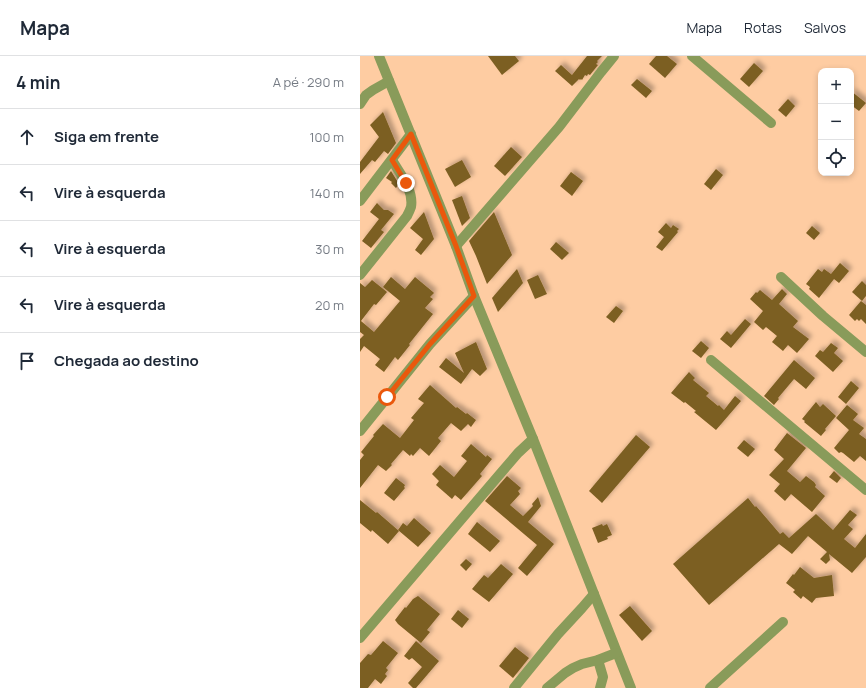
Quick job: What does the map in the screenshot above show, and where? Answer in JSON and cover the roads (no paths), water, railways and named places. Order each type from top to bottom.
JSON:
[{"type":"street","points":[[379,56],[631,688]]},
{"type":"street","points":[[456,246],[559,126],[614,56]]},
{"type":"street","points":[[692,56],[771,123]]},
{"type":"street","points":[[360,104],[373,90],[389,81]]},
{"type":"street","points":[[360,201],[411,134]]},
{"type":"street","points":[[360,275],[407,216],[411,207],[411,195],[406,183],[392,160]]},
{"type":"street","points":[[781,277],[823,316],[866,352]]},
{"type":"street","points":[[360,431],[430,344],[474,296]]},
{"type":"street","points":[[710,360],[866,490]]},
{"type":"street","points":[[360,638],[518,453],[533,439]]},
{"type":"street","points":[[514,688],[558,634],[594,594]]},
{"type":"street","points":[[710,688],[783,622]]},
{"type":"street","points":[[547,688],[573,668],[616,653]]},
{"type":"street","points":[[598,660],[603,677],[600,688]]}]
